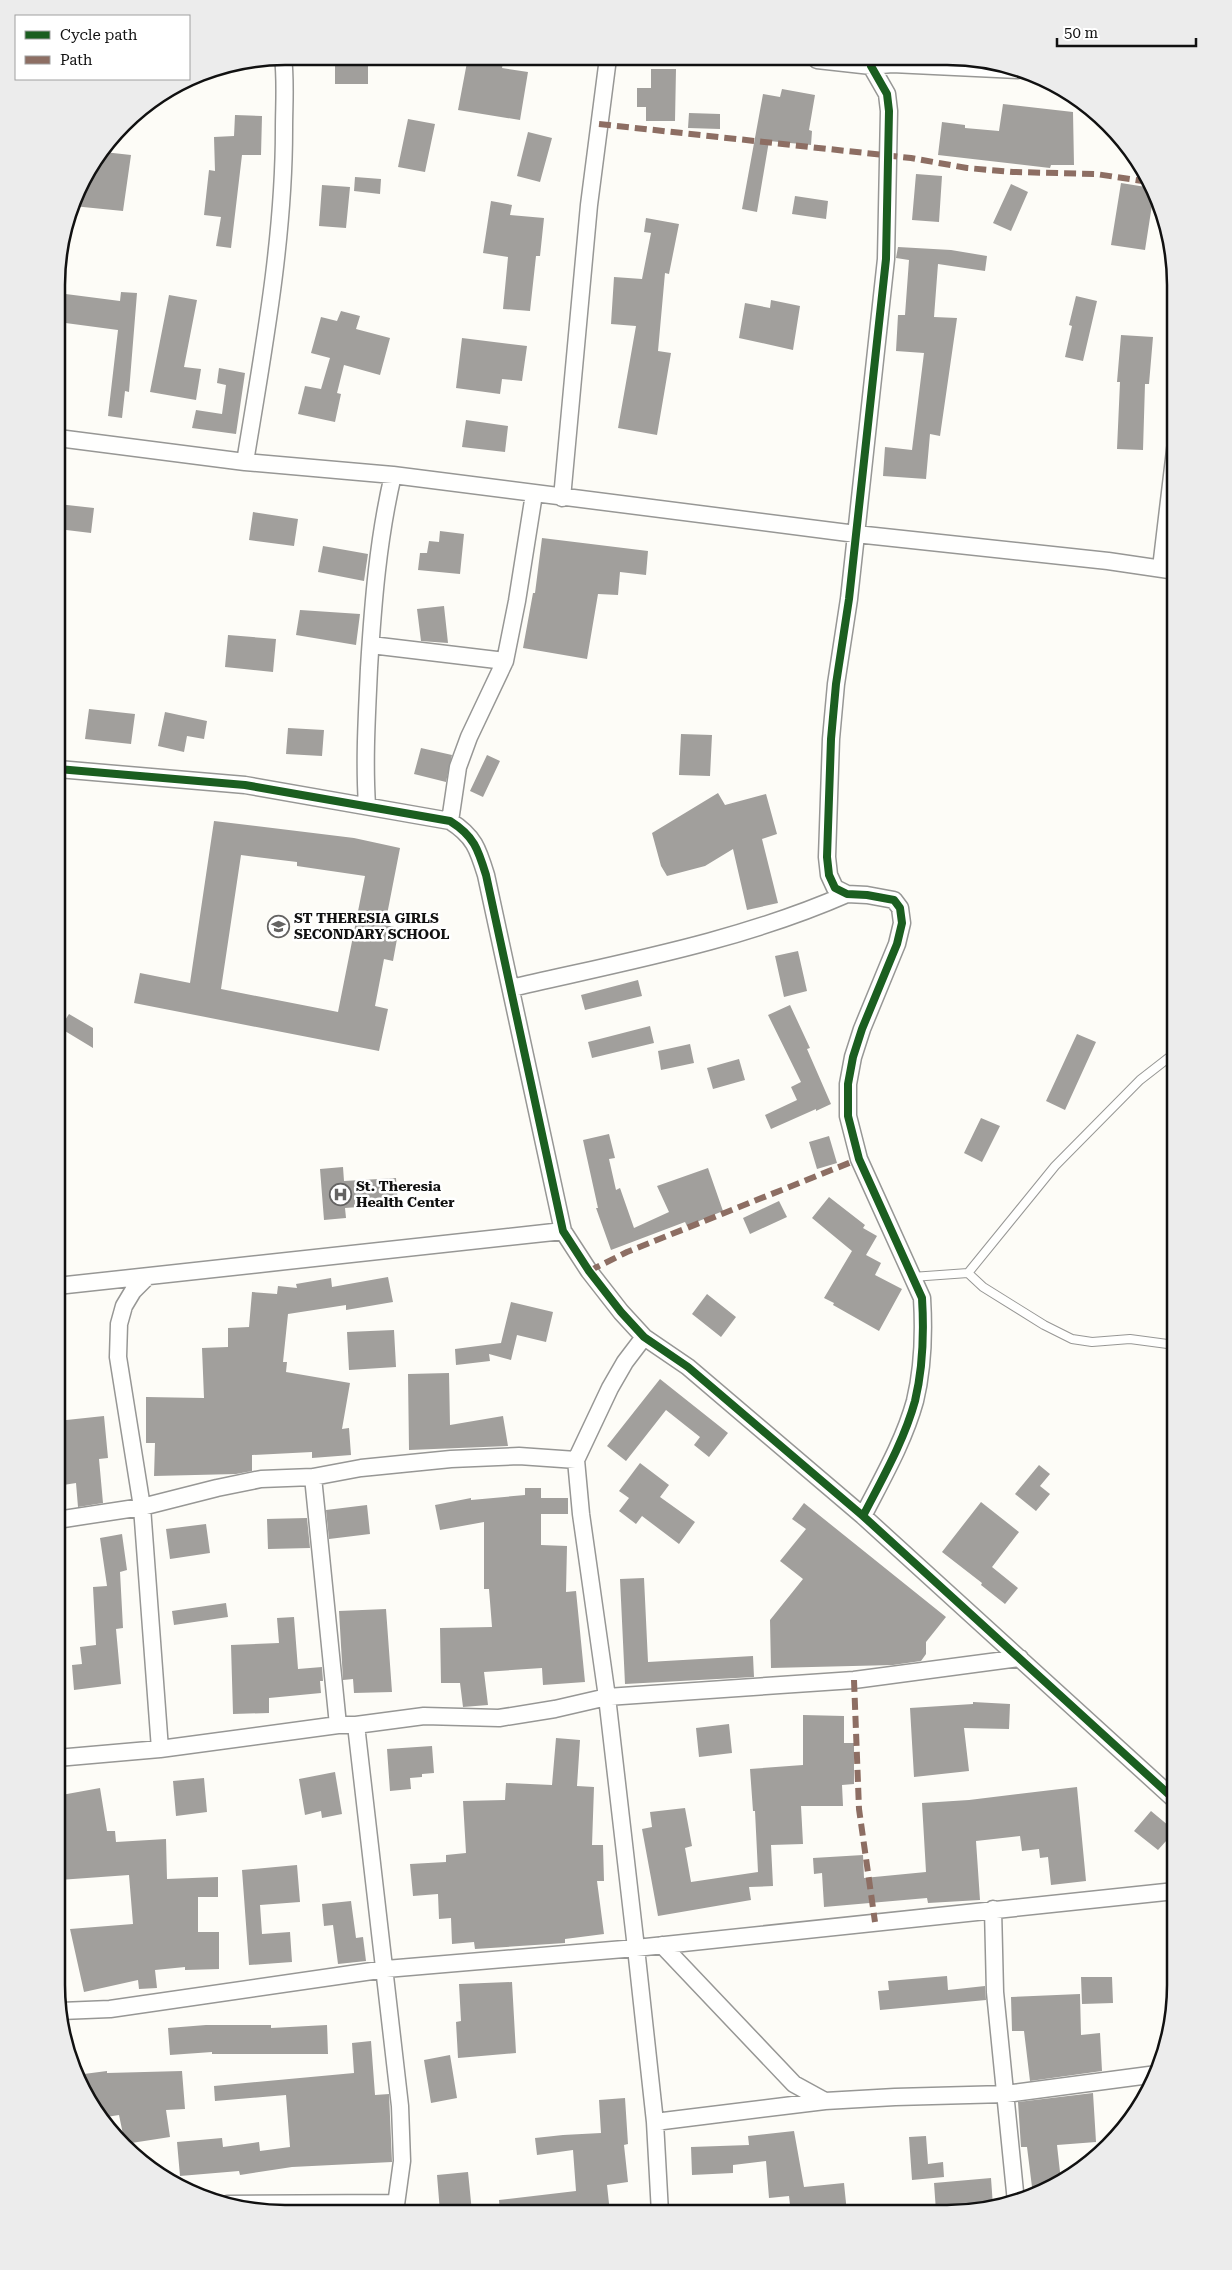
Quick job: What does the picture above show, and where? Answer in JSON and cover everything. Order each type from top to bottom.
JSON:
[{"type":"street","points":[[244,462],[265,340],[281,220],[284,146],[283,65]]},
{"type":"street","points":[[562,498],[584,252],[607,65]]},
{"type":"street","points":[[863,1516],[900,1444],[915,1400],[924,1322],[922,1298],[859,1159],[848,1116],[848,1084],[853,1057],[862,1029],[897,944],[902,923],[900,908],[894,900],[847,894],[835,888],[829,875],[828,857],[831,739],[835,694],[856,534],[886,259],[889,111],[886,94],[872,65]]},
{"type":"street","points":[[913,65],[986,68]]},
{"type":"street","points":[[65,439],[244,462],[393,475],[562,498],[1167,570]]},
{"type":"street","points":[[367,805],[364,760],[377,564],[383,517],[393,475]]},
{"type":"street","points":[[450,821],[458,766],[469,737],[505,660],[517,602],[534,494]]},
{"type":"street","points":[[371,645],[505,660]]},
{"type":"street","points":[[65,770],[245,785],[450,821],[467,834],[477,846],[486,875],[563,1231],[594,1278],[644,1337],[688,1368],[863,1516],[1167,1793]]},
{"type":"street","points":[[511,988],[733,936],[814,908],[847,894]]},
{"type":"street","points":[[65,1285],[563,1231]]},
{"type":"street","points":[[147,1277],[133,1292],[124,1306],[119,1324],[118,1357],[142,1507],[160,1749]]},
{"type":"street","points":[[644,1337],[625,1362],[610,1388],[576,1460],[581,1514],[607,1696],[636,1948],[655,2122],[660,2205]]},
{"type":"street","points":[[65,1519],[142,1507],[261,1479],[313,1477],[361,1468],[451,1459],[519,1456],[576,1460]]},
{"type":"street","points":[[313,1477],[338,1725]]},
{"type":"street","points":[[65,1757],[160,1749],[338,1725],[356,1725],[424,1716],[499,1718],[555,1709],[607,1696],[854,1680],[1020,1658]]},
{"type":"street","points":[[356,1725],[386,1969],[400,2106],[402,2160],[396,2205]]},
{"type":"street","points":[[67,2011],[110,2009],[386,1969],[662,1946],[1167,1892]]},
{"type":"street","points":[[994,1909],[995,1992],[1015,2194]]},
{"type":"street","points":[[662,1946],[794,2084],[825,2101]]},
{"type":"street","points":[[655,2122],[825,2101],[1006,2094],[1147,2075]]},
{"type":"street","points":[[794,2084],[795,2105]]},
{"type":"lane","points":[[912,1277],[968,1273],[1055,1166],[1140,1080],[1167,1059]]},
{"type":"lane","points":[[968,1273],[982,1287],[1044,1325],[1072,1339],[1092,1342],[1130,1339],[1167,1344]]},
{"type":"building","points":[[335,65],[368,65],[368,84],[335,84]]},
{"type":"building","points":[[466,65],[503,65],[502,68],[528,72],[520,120],[458,110]]},
{"type":"building","points":[[651,69],[676,69],[675,121],[646,121],[646,107],[637,107],[637,88],[651,88]]},
{"type":"building","points":[[782,89],[815,95],[809,130],[812,131],[811,145],[769,141],[757,212],[742,209],[763,94],[780,97]]},
{"type":"building","points":[[1003,104],[1073,112],[1074,165],[1051,165],[1050,168],[938,155],[942,122],[965,125],[965,128],[999,131]]},
{"type":"building","points":[[689,113],[720,114],[720,129],[688,128]]},
{"type":"building","points":[[235,115],[262,116],[261,155],[242,155],[231,248],[216,246],[221,217],[204,215],[209,170],[215,171],[214,137],[234,136]]},
{"type":"building","points":[[408,119],[435,124],[425,172],[398,167]]},
{"type":"building","points":[[528,132],[552,138],[540,182],[517,176]]},
{"type":"building","points":[[110,153],[131,155],[123,211],[80,207],[95,175]]},
{"type":"building","points":[[916,174],[942,176],[939,222],[912,220]]},
{"type":"building","points":[[355,177],[381,179],[380,194],[354,191]]},
{"type":"building","points":[[1121,183],[1143,187],[1152,206],[1145,250],[1111,245]]},
{"type":"building","points":[[1011,184],[1028,192],[1011,231],[993,223]]},
{"type":"building","points":[[322,185],[350,187],[346,228],[319,226]]},
{"type":"building","points":[[795,196],[828,201],[826,219],[792,214]]},
{"type":"building","points":[[491,201],[512,205],[510,215],[544,218],[540,256],[536,256],[530,311],[503,309],[508,257],[483,253]]},
{"type":"building","points":[[646,218],[679,224],[669,274],[665,273],[658,351],[671,353],[657,435],[618,428],[636,326],[611,324],[614,277],[642,279],[651,233],[644,232]]},
{"type":"building","points":[[898,247],[951,250],[987,256],[985,271],[938,264],[934,317],[957,318],[940,436],[930,434],[926,479],[883,476],[885,447],[912,450],[924,353],[896,351],[898,315],[905,315],[909,260],[896,258]]},
{"type":"building","points":[[121,292],[137,293],[129,392],[125,391],[122,418],[108,416],[118,330],[65,323],[65,294],[120,301]]},
{"type":"building","points":[[169,295],[197,300],[184,367],[201,369],[196,400],[150,392]]},
{"type":"building","points":[[1076,296],[1097,301],[1083,361],[1065,357],[1072,326],[1069,325]]},
{"type":"building","points":[[771,300],[800,306],[793,350],[739,338],[745,303],[770,308]]},
{"type":"building","points":[[341,311],[360,316],[356,329],[390,338],[380,375],[344,365],[337,393],[341,394],[335,422],[298,414],[305,386],[321,389],[330,358],[311,353],[321,317],[337,321]]},
{"type":"building","points":[[1121,335],[1153,337],[1149,384],[1145,384],[1143,450],[1117,449],[1120,382],[1117,382]]},
{"type":"building","points":[[462,338],[527,346],[522,381],[502,379],[500,394],[456,388]]},
{"type":"building","points":[[219,368],[245,373],[236,434],[192,428],[196,410],[222,414],[226,385],[217,383]]},
{"type":"building","points":[[466,420],[508,426],[505,452],[462,447]]},
{"type":"building","points":[[65,505],[94,508],[91,533],[65,530]]},
{"type":"building","points":[[253,512],[298,519],[294,546],[249,540]]},
{"type":"building","points":[[440,531],[464,534],[460,574],[418,570],[420,553],[427,553],[429,541],[439,542]]},
{"type":"building","points":[[542,538],[648,551],[646,575],[620,572],[618,595],[598,594],[587,659],[523,648],[533,593],[535,593]]},
{"type":"building","points":[[323,546],[368,554],[364,581],[318,572]]},
{"type":"building","points":[[444,606],[448,643],[421,641],[417,609]]},
{"type":"building","points":[[300,610],[360,614],[356,645],[296,635]]},
{"type":"building","points":[[228,635],[276,639],[273,672],[225,667]]},
{"type":"building","points":[[89,709],[135,714],[131,744],[85,739]]},
{"type":"building","points":[[165,712],[207,721],[204,739],[187,736],[184,752],[158,746]]},
{"type":"building","points":[[288,728],[324,730],[322,756],[286,754]]},
{"type":"building","points":[[681,734],[712,735],[710,776],[679,775]]},
{"type":"building","points":[[421,748],[452,755],[446,782],[414,774]]},
{"type":"building","points":[[487,755],[500,761],[483,797],[470,791]]},
{"type":"building","points":[[718,793],[725,805],[766,794],[777,834],[762,839],[778,903],[747,910],[733,849],[705,866],[667,876],[661,866],[652,833]]},
{"type":"building","points":[[214,821],[354,838],[400,848],[385,925],[399,928],[393,961],[384,959],[375,1006],[388,1009],[379,1051],[134,1003],[140,973],[190,983]],"holes":[[[241,855],[297,862],[297,866],[365,876],[338,1012],[221,989]]]},
{"type":"building","points":[[798,951],[807,991],[784,997],[775,956]]},
{"type":"building","points":[[638,980],[642,996],[585,1010],[581,995]]},
{"type":"building","points":[[790,1005],[810,1048],[807,1049],[831,1104],[771,1129],[765,1115],[797,1100],[791,1087],[801,1082],[768,1015]]},
{"type":"building","points":[[69,1014],[93,1028],[93,1048],[65,1031],[65,1020]]},
{"type":"building","points":[[650,1026],[654,1043],[592,1058],[588,1042]]},
{"type":"building","points":[[1077,1034],[1096,1042],[1065,1110],[1046,1101]]},
{"type":"building","points":[[690,1044],[694,1063],[661,1070],[658,1051]]},
{"type":"building","points":[[739,1059],[745,1080],[713,1089],[707,1068]]},
{"type":"building","points":[[981,1118],[1000,1126],[982,1162],[964,1153]]},
{"type":"building","points":[[609,1134],[615,1158],[609,1159],[616,1190],[620,1188],[634,1228],[669,1212],[657,1186],[708,1168],[723,1211],[687,1226],[685,1222],[611,1250],[596,1208],[598,1208],[583,1140]]},
{"type":"building","points":[[829,1136],[837,1163],[817,1169],[809,1142]]},
{"type":"building","points":[[343,1167],[344,1181],[396,1178],[398,1204],[345,1208],[346,1218],[324,1220],[320,1169]]},
{"type":"building","points":[[829,1197],[865,1225],[863,1228],[877,1236],[866,1255],[881,1263],[875,1275],[902,1289],[879,1331],[824,1298],[852,1251],[812,1218]]},
{"type":"building","points":[[779,1201],[787,1217],[750,1234],[743,1218]]},
{"type":"building","points":[[388,1277],[393,1302],[346,1310],[346,1305],[288,1314],[283,1362],[287,1362],[286,1372],[350,1383],[342,1429],[349,1428],[351,1455],[312,1458],[312,1452],[252,1455],[252,1471],[236,1474],[154,1476],[155,1443],[146,1443],[146,1397],[204,1398],[202,1348],[228,1347],[228,1328],[249,1327],[252,1292],[277,1294],[278,1286],[297,1288],[296,1284],[331,1278],[332,1287]]},
{"type":"building","points":[[707,1294],[736,1317],[721,1337],[692,1314]]},
{"type":"building","points":[[511,1302],[553,1312],[546,1342],[517,1335],[511,1360],[489,1354],[490,1361],[456,1365],[455,1349],[501,1343]]},
{"type":"building","points":[[394,1330],[396,1367],[349,1370],[347,1332]]},
{"type":"building","points":[[449,1373],[450,1425],[503,1416],[508,1446],[409,1450],[408,1374]]},
{"type":"building","points":[[660,1379],[728,1433],[709,1457],[694,1445],[700,1437],[666,1410],[626,1461],[607,1446]]},
{"type":"building","points":[[104,1416],[108,1458],[99,1459],[103,1503],[78,1507],[76,1483],[65,1485],[65,1420]]},
{"type":"building","points":[[640,1463],[669,1485],[660,1497],[695,1522],[679,1544],[642,1516],[636,1524],[619,1511],[629,1498],[619,1491]]},
{"type":"building","points":[[1039,1465],[1050,1474],[1040,1486],[1050,1494],[1036,1511],[1015,1494]]},
{"type":"building","points":[[525,1488],[541,1488],[541,1498],[568,1498],[568,1514],[541,1514],[541,1545],[567,1546],[566,1592],[576,1591],[585,1682],[543,1685],[542,1668],[484,1672],[488,1705],[463,1707],[460,1683],[441,1683],[440,1628],[492,1627],[489,1589],[484,1589],[484,1522],[440,1530],[435,1505],[471,1498],[471,1500],[525,1495]]},
{"type":"building","points":[[981,1502],[1019,1532],[992,1567],[1018,1588],[1005,1604],[981,1585],[982,1583],[942,1552]]},
{"type":"building","points":[[804,1503],[946,1617],[926,1642],[926,1654],[921,1661],[893,1665],[771,1668],[770,1620],[803,1579],[780,1561],[806,1529],[792,1519]]},
{"type":"building","points":[[367,1505],[370,1534],[329,1539],[326,1510]]},
{"type":"building","points":[[307,1518],[310,1548],[268,1549],[267,1519]]},
{"type":"building","points":[[206,1524],[210,1553],[170,1559],[166,1529]]},
{"type":"building","points":[[122,1534],[127,1570],[120,1572],[123,1628],[116,1629],[121,1684],[74,1690],[72,1665],[82,1664],[80,1647],[96,1645],[93,1587],[107,1586],[100,1538]]},
{"type":"building","points":[[644,1578],[648,1662],[753,1656],[754,1677],[625,1684],[620,1579]]},
{"type":"building","points":[[226,1603],[228,1617],[174,1625],[172,1611]]},
{"type":"building","points":[[386,1609],[392,1692],[354,1693],[353,1679],[343,1680],[339,1611]]},
{"type":"building","points":[[294,1617],[298,1669],[322,1667],[323,1681],[320,1681],[321,1693],[269,1698],[269,1713],[233,1714],[231,1645],[279,1643],[277,1618]]},
{"type":"building","points":[[973,1702],[1010,1704],[1009,1729],[964,1728],[969,1771],[914,1777],[910,1708],[973,1704]]},
{"type":"building","points":[[803,1715],[844,1716],[844,1743],[854,1743],[854,1784],[842,1785],[843,1806],[801,1806],[803,1844],[771,1845],[773,1886],[749,1887],[751,1900],[658,1916],[642,1829],[652,1827],[650,1812],[685,1808],[692,1846],[685,1848],[691,1882],[758,1872],[755,1811],[753,1811],[750,1769],[803,1765]]},
{"type":"building","points":[[729,1724],[732,1753],[699,1757],[696,1728]]},
{"type":"building","points":[[556,1738],[580,1740],[577,1786],[594,1787],[592,1845],[603,1845],[604,1881],[597,1881],[604,1934],[565,1939],[565,1943],[475,1949],[474,1942],[452,1944],[451,1918],[439,1919],[438,1894],[413,1896],[410,1864],[446,1862],[446,1855],[466,1853],[463,1801],[505,1800],[506,1783],[552,1785]]},
{"type":"building","points":[[432,1746],[434,1773],[410,1778],[411,1789],[390,1791],[387,1749]]},
{"type":"building","points":[[335,1772],[342,1814],[322,1818],[321,1811],[305,1815],[299,1779]]},
{"type":"building","points":[[204,1778],[207,1812],[176,1816],[173,1781]]},
{"type":"building","points":[[1077,1787],[1086,1881],[1051,1885],[1048,1857],[1040,1858],[1039,1849],[1022,1851],[1020,1836],[976,1841],[980,1900],[928,1903],[927,1898],[824,1907],[822,1873],[814,1874],[813,1858],[863,1855],[864,1878],[926,1872],[922,1803],[969,1800]]},
{"type":"building","points":[[100,1788],[107,1831],[115,1831],[116,1842],[166,1839],[167,1879],[218,1877],[218,1897],[198,1897],[198,1932],[219,1932],[219,1969],[185,1970],[185,1967],[155,1970],[157,1988],[139,1989],[138,1980],[84,1992],[70,1929],[133,1924],[129,1875],[65,1880],[65,1794]]},
{"type":"building","points":[[1151,1811],[1167,1824],[1167,1840],[1158,1850],[1134,1831]]},
{"type":"building","points":[[297,1865],[300,1902],[260,1905],[262,1934],[290,1932],[292,1962],[249,1965],[242,1870]]},
{"type":"building","points":[[351,1901],[356,1938],[363,1937],[366,1961],[338,1964],[333,1925],[324,1926],[322,1904]]},
{"type":"building","points":[[947,1976],[948,1990],[985,1986],[986,2000],[880,2010],[878,1991],[889,1990],[888,1981]]},
{"type":"building","points":[[1081,1977],[1112,1977],[1113,2003],[1082,2004]]},
{"type":"building","points":[[512,1982],[516,2053],[458,2058],[456,2022],[461,2021],[459,1984]]},
{"type":"building","points":[[1080,1994],[1081,2035],[1100,2033],[1102,2071],[1030,2081],[1024,2031],[1012,2031],[1011,1997]]},
{"type":"building","points":[[206,2025],[271,2025],[271,2028],[327,2025],[328,2054],[212,2054],[212,2052],[170,2055],[168,2028]]},
{"type":"building","points":[[371,2041],[375,2095],[389,2094],[392,2162],[292,2167],[240,2175],[239,2171],[180,2176],[177,2142],[222,2138],[223,2147],[259,2142],[260,2151],[290,2147],[286,2095],[215,2101],[214,2086],[354,2073],[352,2043]]},
{"type":"building","points":[[450,2055],[457,2098],[431,2103],[424,2060]]},
{"type":"building","points":[[107,2071],[107,2073],[182,2071],[185,2109],[166,2110],[170,2137],[133,2143],[123,2133],[119,2115],[109,2117],[84,2074]]},
{"type":"building","points":[[1093,2093],[1096,2142],[1057,2145],[1060,2173],[1032,2188],[1027,2147],[1021,2147],[1018,2102]]},
{"type":"building","points":[[625,2098],[628,2144],[624,2145],[628,2182],[607,2185],[609,2205],[499,2205],[499,2200],[576,2191],[573,2150],[537,2155],[535,2138],[601,2133],[599,2100]]},
{"type":"building","points":[[794,2131],[804,2187],[844,2183],[846,2205],[790,2205],[789,2196],[769,2198],[766,2161],[733,2165],[733,2173],[692,2175],[691,2147],[749,2145],[748,2136]]},
{"type":"building","points":[[926,2136],[928,2164],[943,2162],[944,2177],[912,2180],[909,2137]]},
{"type":"building","points":[[468,2172],[471,2205],[439,2205],[437,2175]]},
{"type":"building","points":[[991,2178],[993,2200],[961,2205],[936,2205],[934,2183]]},
{"type":"marked path","points":[[599,124],[911,158],[967,168],[1013,172],[1096,174],[1140,181]]},
{"type":"marked path","points":[[589,1271],[627,1252],[859,1159]]},
{"type":"marked path","points":[[854,1680],[859,1809],[875,1922]]},
{"type":"cycle path","points":[[863,1516],[892,1460],[905,1431],[915,1401],[920,1376],[923,1323],[922,1298],[859,1159],[848,1116],[848,1084],[853,1057],[862,1029],[897,944],[902,923],[900,908],[894,900],[867,895],[847,894],[835,888],[829,875],[827,857],[831,739],[836,684],[849,599],[886,259],[889,111],[887,94],[871,65]]},
{"type":"cycle path","points":[[65,770],[245,785],[450,821],[465,832],[477,850],[486,875],[563,1231],[589,1271],[621,1312],[644,1337],[688,1367],[863,1516],[1167,1793]]},
{"type":"place","name":"ST THERESIA GIRLS SECONDARY SCHOOL","points":[[278,926]]},
{"type":"place","name":"St. Theresia Health Center","points":[[340,1194]]}]
